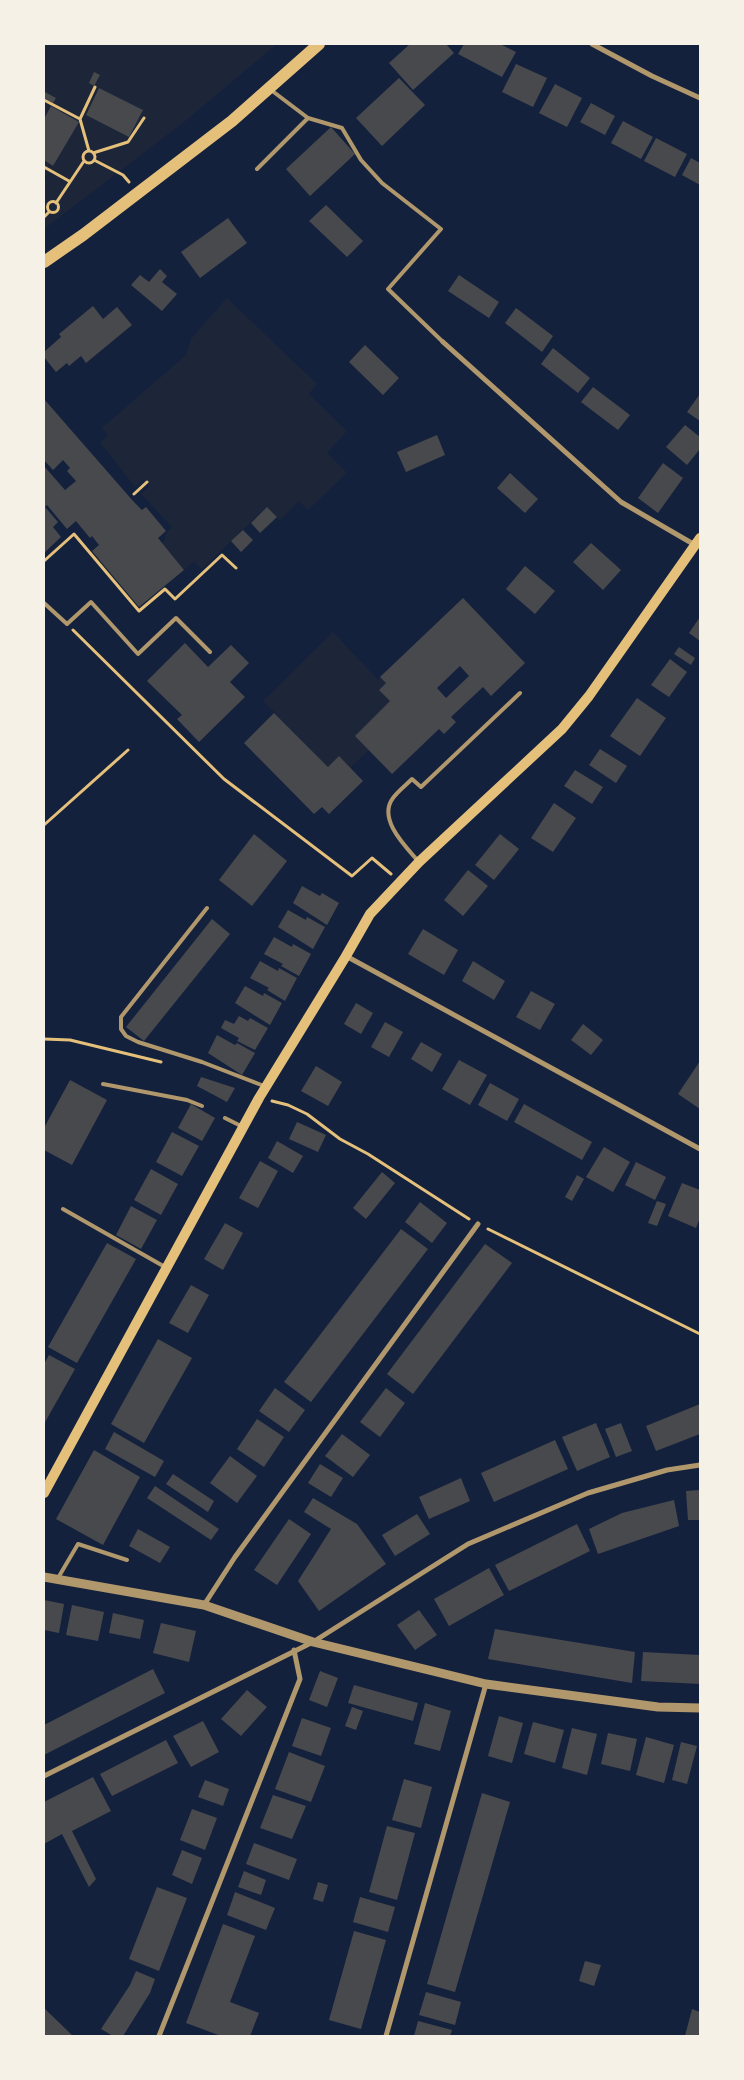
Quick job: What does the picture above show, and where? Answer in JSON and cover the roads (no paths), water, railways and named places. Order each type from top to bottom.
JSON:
[{"type":"main road","points":[[44,262],[232,121],[319,44]]},
{"type":"main road","points":[[44,1493],[243,1127],[370,914],[419,862],[562,729],[589,696],[698,541]]},
{"type":"street","points":[[592,44],[652,76],[700,98]]},
{"type":"street","points":[[444,342],[621,502],[698,541]]},
{"type":"street","points":[[346,956],[700,1149]]},
{"type":"street","points":[[204,1605],[235,1557],[478,1224]]},
{"type":"street","points":[[44,1776],[312,1642],[468,1544],[588,1493],[666,1470],[700,1465]]},
{"type":"street","points":[[44,1577],[204,1605],[312,1642],[486,1684],[658,1708],[700,1708]]},
{"type":"street","points":[[159,2036],[300,1679],[294,1650]]},
{"type":"street","points":[[386,2036],[486,1684]]},
{"type":"lane","points":[[270,88],[308,118],[342,128],[361,160],[382,183],[440,229],[388,289],[444,342]]},
{"type":"lane","points":[[257,169],[308,118]]},
{"type":"lane","points":[[44,603],[67,624],[91,602],[138,654],[176,618],[210,652]]},
{"type":"lane","points":[[419,862],[399,838],[388,817],[391,800],[412,779],[421,787],[520,693]]},
{"type":"lane","points":[[207,908],[121,1017],[121,1029],[126,1036],[138,1042],[202,1062],[266,1087]]},
{"type":"lane","points":[[103,1084],[187,1100],[202,1106]]},
{"type":"lane","points":[[225,1118],[243,1127]]},
{"type":"lane","points":[[63,1208],[167,1268]]},
{"type":"lane","points":[[57,1580],[78,1544],[127,1560]]}]
